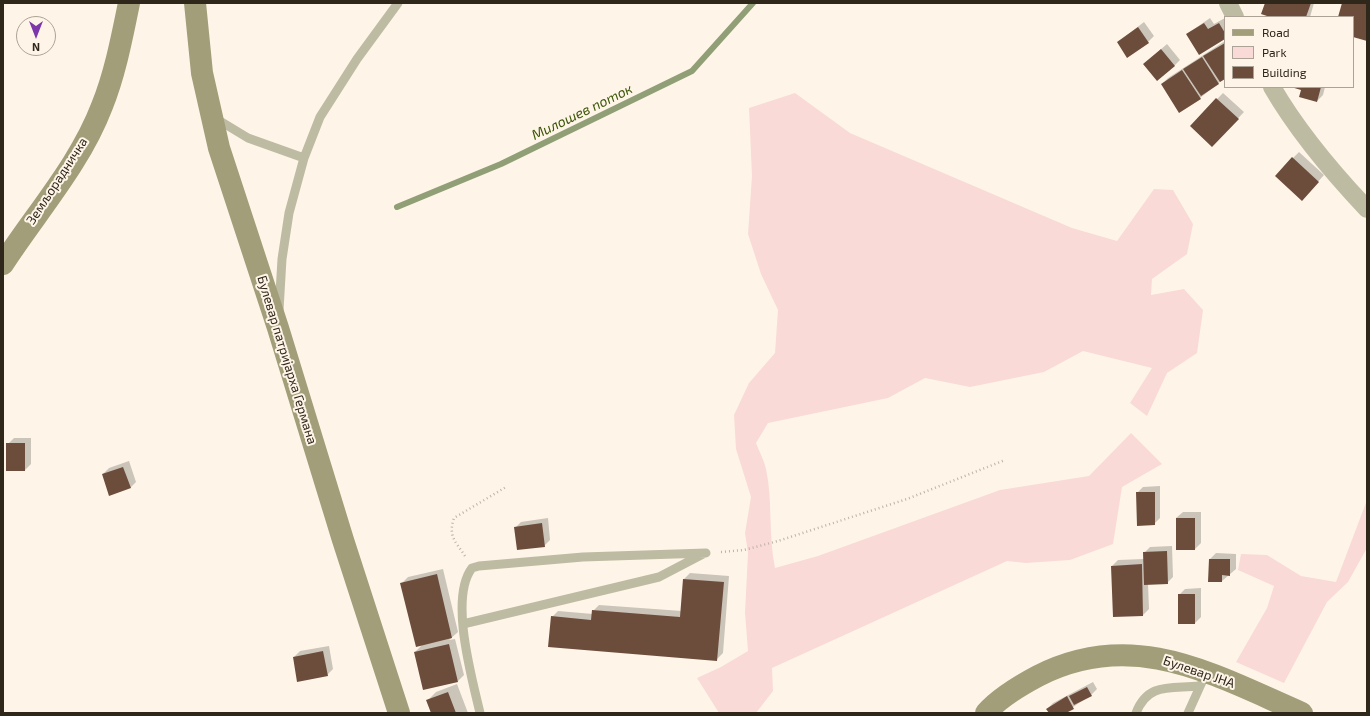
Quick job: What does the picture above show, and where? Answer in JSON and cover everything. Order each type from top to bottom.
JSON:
[{"type":"main road","name":"Земљорадничка","points":[[3,264],[75,159],[102,107],[130,3]]},
{"type":"main road","name":"Булевар патријарха Германа","points":[[195,3],[202,73],[220,148],[399,713]]},
{"type":"main road","name":"Булевар ЈНА","points":[[986,713],[1028,681],[1053,668],[1078,660],[1122,655],[1163,658],[1203,679],[1302,713]]},
{"type":"street","points":[[1228,3],[1234,16]]},
{"type":"street","points":[[1273,88],[1296,125],[1340,181],[1367,210]]},
{"type":"lane","points":[[278,328],[282,259],[289,213],[304,158],[320,118],[357,59],[398,3]]},
{"type":"lane","points":[[212,116],[248,138],[304,158]]},
{"type":"lane","points":[[480,713],[466,650],[463,624],[462,592],[472,568],[479,566],[583,557],[706,553]]},
{"type":"lane","points":[[463,624],[659,577],[706,553]]},
{"type":"lane","points":[[1136,713],[1139,704],[1147,694],[1156,690],[1203,679]]},
{"type":"lane","points":[[1188,713],[1203,679]]},
{"type":"path","points":[[706,553],[744,550],[778,541],[907,499],[1005,460]]},
{"type":"path","points":[[472,568],[452,537],[450,528],[454,518],[506,487]]},
{"type":"green space","points":[[795,93],[850,133],[1072,228],[1117,241],[1154,189],[1173,190],[1193,224],[1187,254],[1152,279],[1151,295],[1184,289],[1203,310],[1197,353],[1167,373],[1147,416],[1130,403],[1152,368],[1083,351],[1044,372],[970,387],[925,378],[888,398],[768,423],[756,443],[763,459],[768,481],[775,568],[818,556],[1000,490],[1089,476],[1131,433],[1162,464],[1122,487],[1113,544],[1070,560],[1026,563],[1007,561],[772,668],[773,691],[756,713],[719,713],[697,678],[721,667],[748,651],[745,613],[748,553],[745,533],[751,497],[736,449],[734,415],[749,383],[775,353],[778,310],[761,274],[748,234],[752,176],[749,108]]},
{"type":"green space","points":[[1367,500],[1367,548],[1348,582],[1327,602],[1284,683],[1236,662],[1267,608],[1274,586],[1238,570],[1241,554],[1267,555],[1301,576],[1336,582]]},
{"type":"building","points":[[1265,3],[1311,3],[1306,16],[1267,16],[1261,14]]},
{"type":"building","points":[[1342,3],[1367,3],[1367,41],[1354,37],[1354,16],[1338,16]]},
{"type":"building","points":[[1204,23],[1208,29],[1219,23],[1224,31],[1224,40],[1199,55],[1186,34]]},
{"type":"building","points":[[1138,27],[1149,43],[1127,58],[1117,42]]},
{"type":"building","points":[[1224,44],[1224,80],[1220,82],[1203,56]]},
{"type":"building","points":[[1161,49],[1175,66],[1157,81],[1143,64]]},
{"type":"building","points":[[1202,57],[1219,84],[1201,96],[1183,69]]},
{"type":"building","points":[[1182,70],[1201,99],[1179,113],[1161,84]]},
{"type":"building","points":[[1294,88],[1321,88],[1317,102],[1299,97],[1301,90]]},
{"type":"building","points":[[1216,98],[1239,119],[1212,147],[1190,126]]},
{"type":"building","points":[[1292,157],[1319,182],[1302,201],[1275,176]]},
{"type":"building","points":[[6,443],[25,443],[25,471],[6,471]]},
{"type":"building","points":[[123,467],[131,488],[109,496],[102,474]]},
{"type":"building","points":[[1136,492],[1155,492],[1155,525],[1137,526]]},
{"type":"building","points":[[1176,518],[1195,518],[1195,550],[1176,550]]},
{"type":"building","points":[[542,523],[545,547],[517,550],[514,527]]},
{"type":"building","points":[[1167,551],[1168,584],[1144,585],[1143,552]]},
{"type":"building","points":[[1209,559],[1230,559],[1230,576],[1222,575],[1222,582],[1208,582]]},
{"type":"building","points":[[1142,564],[1143,616],[1113,617],[1111,566]]},
{"type":"building","points":[[437,574],[452,638],[416,647],[400,583]]},
{"type":"building","points":[[683,579],[724,582],[717,661],[548,647],[551,616],[591,620],[592,610],[680,617]]},
{"type":"building","points":[[1178,594],[1195,594],[1195,624],[1178,624]]},
{"type":"building","points":[[449,644],[458,682],[423,690],[414,652]]},
{"type":"building","points":[[323,651],[328,676],[297,682],[293,657]]},
{"type":"building","points":[[1087,687],[1092,696],[1074,705],[1069,696]]},
{"type":"building","points":[[448,692],[456,713],[431,713],[426,700]]},
{"type":"building","points":[[1067,696],[1074,709],[1066,713],[1049,713],[1046,709]]},
{"type":"waterway","name":"Милошев поток","points":[[397,207],[501,164],[692,71],[753,3]]}]
